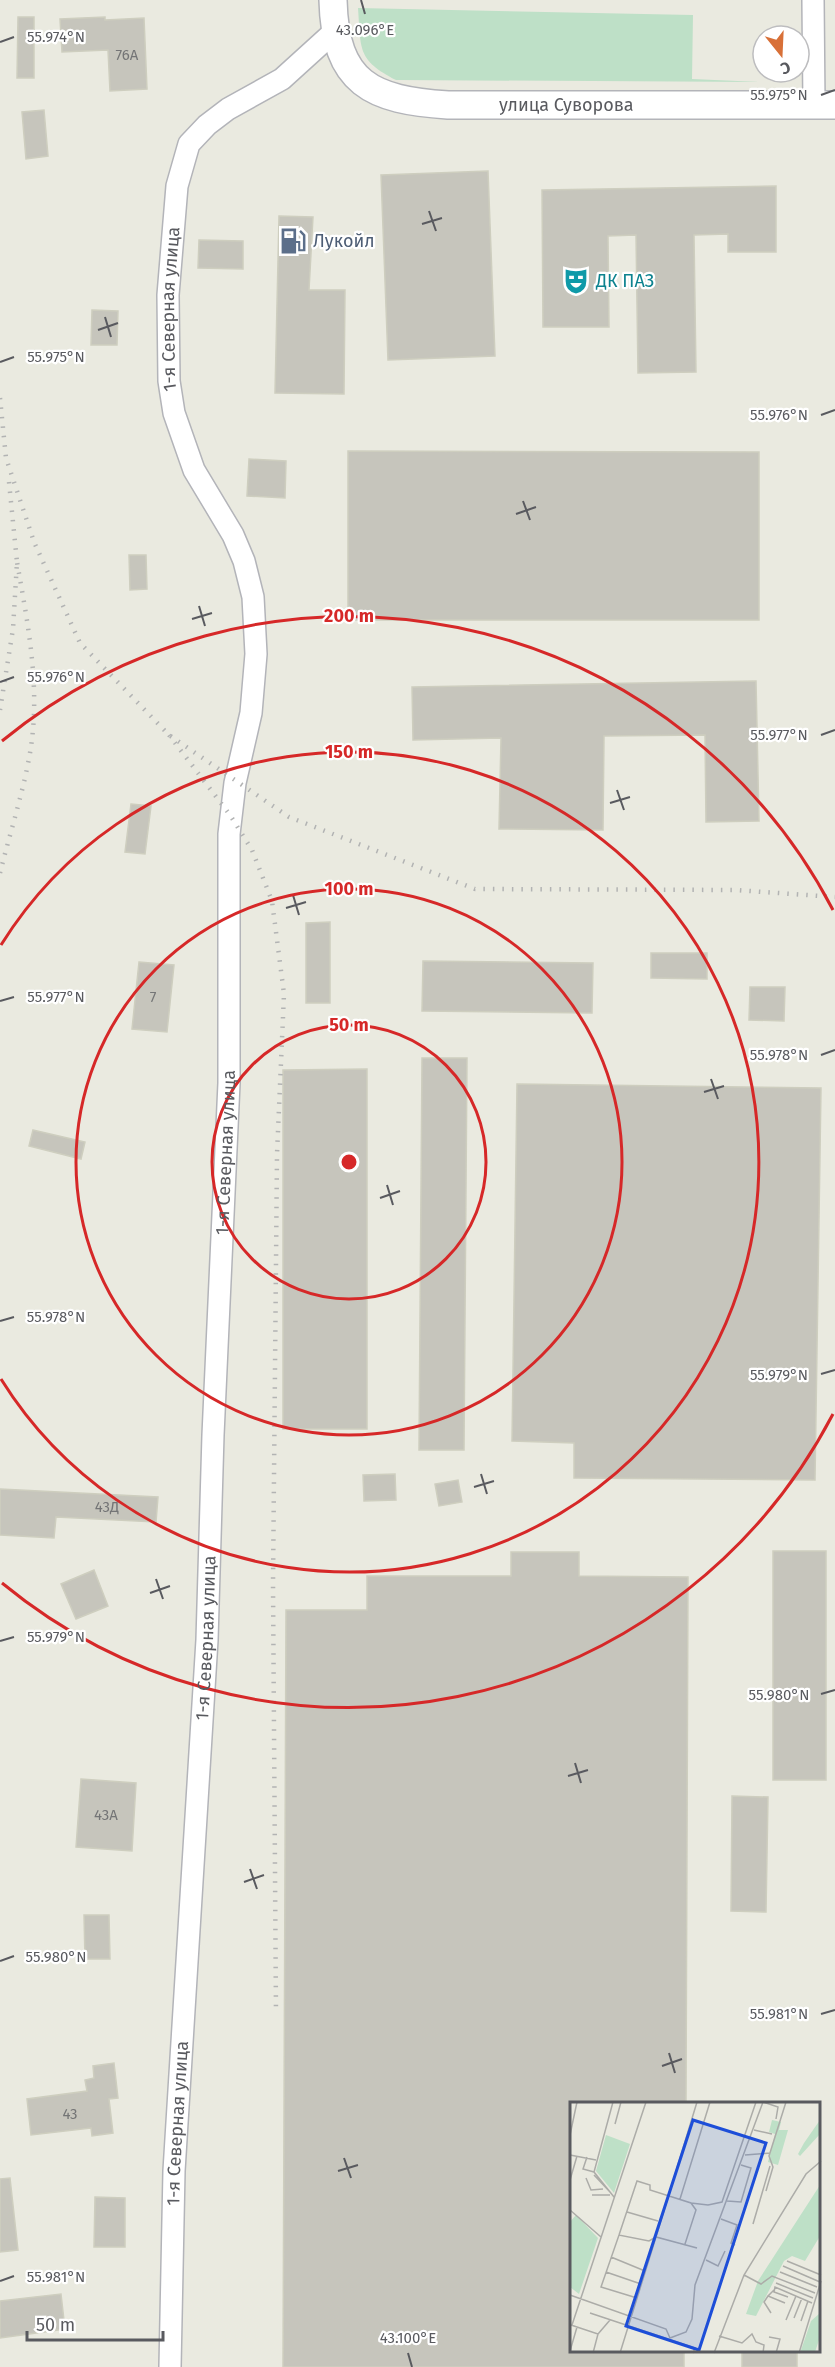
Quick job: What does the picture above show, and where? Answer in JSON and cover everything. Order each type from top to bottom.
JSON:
[{"type":"street","name":"улица Суворова","points":[[333,0],[336,30],[344,61],[353,72],[380,94],[410,103],[448,105],[824,104]]},
{"type":"street","points":[[813,0],[824,104]]},
{"type":"street","name":"1-я Северная улица","points":[[170,2367],[174,2171],[207,1640],[213,1435],[229,1083],[229,834],[235,783],[251,713],[256,654],[253,597],[244,561],[233,535],[194,470],[174,412],[169,381],[168,295],[177,186],[189,144],[207,125],[228,109],[282,79],[336,30]]},
{"type":"green space","points":[[358,8],[693,15],[692,79],[751,82],[396,80],[383,73],[368,59],[361,44]]},
{"type":"building","points":[[18,17],[34,17],[34,78],[17,78]]},
{"type":"building","points":[[105,17],[105,20],[144,18],[147,89],[110,91],[108,50],[62,52],[60,19]]},
{"type":"building","points":[[44,110],[48,156],[26,159],[22,112]]},
{"type":"building","points":[[488,171],[495,356],[388,360],[381,175]]},
{"type":"building","points":[[776,186],[776,252],[728,252],[728,234],[694,235],[696,372],[638,373],[636,235],[608,236],[609,327],[543,327],[542,190]]},
{"type":"building","points":[[279,216],[313,217],[309,290],[345,290],[344,394],[275,393]]},
{"type":"building","points":[[199,240],[243,241],[243,269],[198,268]]},
{"type":"building","points":[[92,310],[118,311],[117,345],[91,345]]},
{"type":"building","points":[[348,451],[759,452],[759,620],[348,620]]},
{"type":"building","points":[[249,459],[286,461],[285,498],[247,496]]},
{"type":"building","points":[[129,555],[146,555],[147,589],[130,590]]},
{"type":"building","points":[[756,681],[759,821],[706,822],[705,735],[604,736],[603,830],[499,829],[501,738],[413,740],[412,687]]},
{"type":"building","points":[[131,804],[151,806],[145,854],[125,852]]},
{"type":"building","points":[[330,922],[330,1003],[306,1003],[306,923]]},
{"type":"building","points":[[651,953],[707,953],[707,979],[651,978]]},
{"type":"building","points":[[423,961],[593,963],[592,1013],[422,1011]]},
{"type":"building","points":[[139,962],[174,965],[167,1032],[132,1029]]},
{"type":"building","points":[[750,987],[785,987],[784,1021],[749,1020]]},
{"type":"building","points":[[422,1058],[467,1058],[464,1450],[419,1450]]},
{"type":"building","points":[[367,1069],[367,1429],[283,1429],[283,1070]]},
{"type":"building","points":[[517,1084],[821,1088],[815,1480],[574,1478],[574,1443],[512,1441]]},
{"type":"building","points":[[33,1130],[85,1142],[81,1159],[29,1146]]},
{"type":"building","points":[[395,1474],[396,1500],[364,1501],[363,1475]]},
{"type":"building","points":[[458,1480],[462,1502],[439,1506],[435,1484]]},
{"type":"building","points":[[0,1489],[158,1497],[156,1522],[56,1517],[54,1538],[0,1535]]},
{"type":"building","points":[[773,1551],[826,1551],[826,1780],[773,1780]]},
{"type":"building","points":[[511,1552],[579,1552],[579,1576],[688,1577],[686,2102],[570,2102],[570,2352],[684,2352],[684,2367],[283,2367],[286,1610],[367,1610],[367,1576],[511,1576]]},
{"type":"building","points":[[94,1570],[108,1606],[76,1619],[61,1584]]},
{"type":"building","points":[[81,1779],[136,1783],[132,1851],[76,1847]]},
{"type":"building","points":[[732,1796],[768,1797],[766,1912],[731,1911]]},
{"type":"building","points":[[84,1915],[109,1915],[110,1959],[85,1959]]},
{"type":"building","points":[[114,2063],[118,2098],[109,2099],[113,2133],[92,2136],[91,2128],[31,2135],[27,2099],[87,2091],[85,2080],[94,2078],[93,2066]]},
{"type":"building","points":[[10,2178],[18,2250],[0,2252],[0,2179]]},
{"type":"building","points":[[95,2197],[125,2198],[125,2247],[94,2247]]},
{"type":"building","points":[[61,2294],[65,2329],[0,2338],[0,2301]]},
{"type":"building","points":[[742,2352],[797,2352],[797,2367],[742,2367]]},
{"type":"railway","points":[[0,398],[6,458],[34,542],[80,643],[169,735],[289,817],[475,889],[735,890],[835,897]]},
{"type":"railway","points":[[0,710],[13,629],[17,562],[9,482]]},
{"type":"railway","points":[[0,873],[24,783],[33,729],[32,657],[17,562]]},
{"type":"railway","points":[[169,735],[230,815],[252,850],[272,901],[284,994],[277,1154],[273,1584],[276,2014]]},
{"type":"place","name":"Лукойл","points":[[293,241]]},
{"type":"place","name":"ДК ПАЗ","points":[[576,281]]}]
